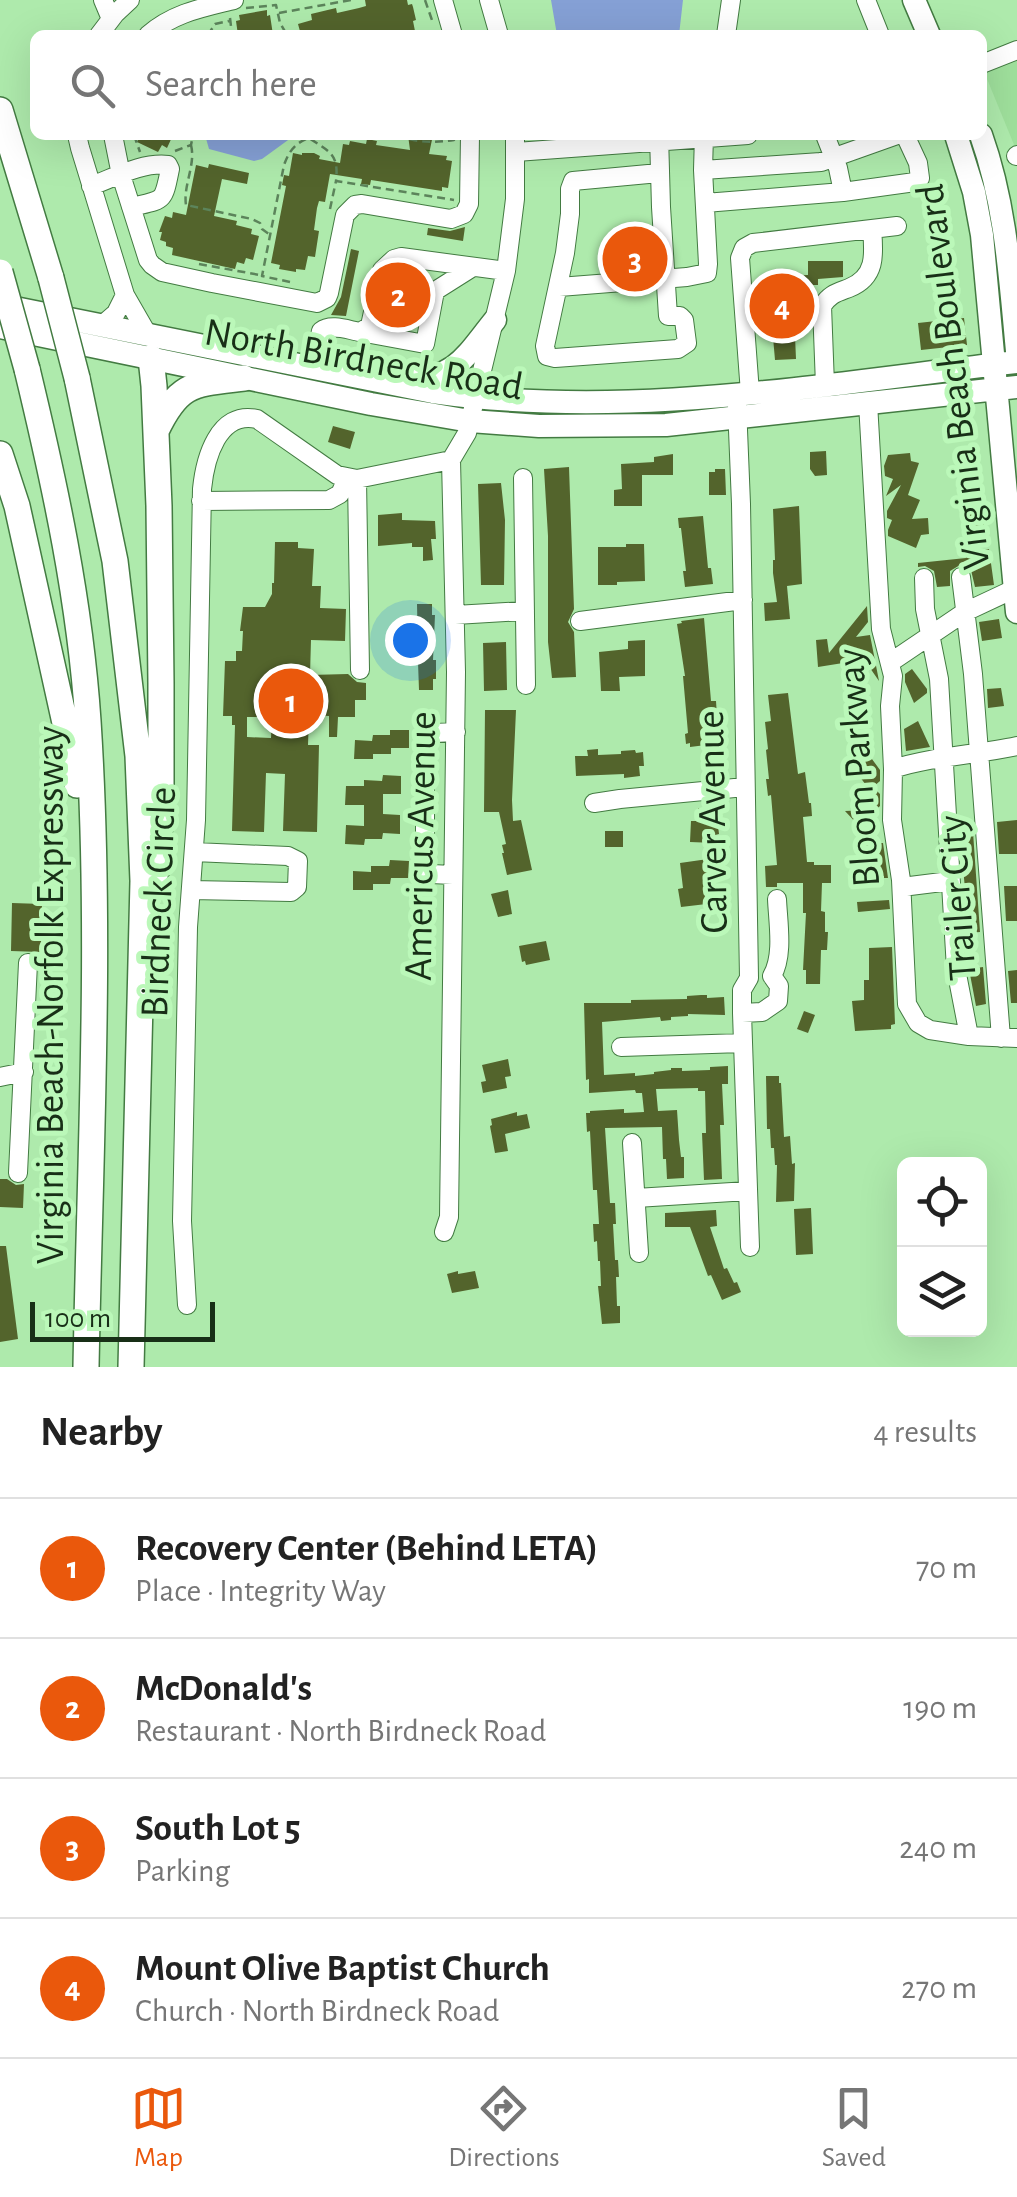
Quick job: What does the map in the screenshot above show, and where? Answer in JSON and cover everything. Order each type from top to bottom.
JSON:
[{"type":"highway","points":[[0,110],[77,378],[115,561],[138,756],[143,881],[131,1367]]},
{"type":"highway","name":"Virginia Beach-Norfolk Expressway","points":[[0,272],[28,369],[58,498],[80,644],[92,804],[95,925],[86,1367]]},
{"type":"highway","points":[[140,1056],[161,812],[156,432],[149,347]]},
{"type":"highway","points":[[156,432],[167,408],[186,388],[244,378]]},
{"type":"highway","points":[[0,454],[17,506],[71,750],[95,925]]},
{"type":"main road","points":[[920,2],[928,30]]},
{"type":"main road","name":"Virginia Beach Boulevard","points":[[958,140],[974,192],[1006,376],[1016,601]]},
{"type":"main road","name":"Virginia Beach Boulevard","points":[[983,140],[1007,190],[1017,352]]},
{"type":"main road","name":"North Birdneck Road","points":[[0,306],[101,326],[149,347],[244,378],[371,404],[473,409],[665,402],[868,403],[1006,376]]},
{"type":"main road","points":[[391,384],[430,379],[454,368],[494,320]]},
{"type":"main road","name":"North Birdneck Road","points":[[0,327],[313,368],[391,384],[473,409]]},
{"type":"main road","name":"North Birdneck Road","points":[[741,402],[825,385],[1006,376]]},
{"type":"street","points":[[103,0],[110,19]]},
{"type":"street","points":[[102,30],[130,0]]},
{"type":"street","points":[[443,0],[451,30]]},
{"type":"street","points":[[489,0],[498,30]]},
{"type":"street","points":[[727,30],[731,0]]},
{"type":"street","points":[[866,0],[878,30]]},
{"type":"street","points":[[155,30],[184,12],[236,6]]},
{"type":"street","points":[[987,62],[1017,50]]},
{"type":"street","points":[[79,140],[125,295],[149,347]]},
{"type":"street","points":[[114,140],[148,260],[156,269],[212,284],[317,303],[329,293],[344,215],[354,205],[451,219],[464,214],[469,204],[470,140]]},
{"type":"street","points":[[201,501],[328,500],[340,494],[352,479],[451,460],[467,433],[506,271],[515,200],[515,144],[615,140]]},
{"type":"street","points":[[659,140],[668,316],[684,320],[685,346],[547,356],[545,346],[559,287],[573,181],[659,173]]},
{"type":"street","points":[[559,287],[706,273],[704,140]]},
{"type":"street","points":[[827,140],[843,192]]},
{"type":"street","points":[[703,170],[822,162],[884,140]]},
{"type":"street","points":[[705,203],[910,184],[918,181],[920,174],[908,140]]},
{"type":"street","points":[[91,186],[150,166],[164,164],[170,169],[160,200],[97,206]]},
{"type":"street","points":[[825,385],[822,306],[835,292],[861,281],[870,268],[875,257],[872,229],[897,226]]},
{"type":"street","name":"Carver Avenue","points":[[750,1247],[742,1043],[742,990],[749,978],[740,258],[744,248],[754,243],[872,229]]},
{"type":"street","points":[[360,332],[370,326],[382,270],[394,259],[506,271]]},
{"type":"street","points":[[313,368],[324,328],[330,326],[425,344],[435,290],[472,266]]},
{"type":"street","points":[[101,326],[116,313],[125,295]]},
{"type":"street","name":"Bloom Parkway","points":[[868,403],[882,629],[891,662],[892,820],[902,886],[910,1013],[930,1030],[1009,1038]]},
{"type":"street","name":"Birdneck Circle","points":[[187,1305],[182,1222],[203,474],[208,455],[225,426],[238,418],[257,419],[337,475],[352,479]]},
{"type":"street","name":"Americus Avenue","points":[[444,1232],[449,1216],[456,732],[451,460]]},
{"type":"street","points":[[523,478],[526,685]]},
{"type":"street","points":[[352,479],[360,670]]},
{"type":"street","name":"Trailer City","points":[[961,577],[1009,1038]]},
{"type":"street","points":[[924,578],[925,610],[939,678],[956,969],[969,1036]]},
{"type":"street","points":[[580,621],[743,600]]},
{"type":"street","points":[[891,662],[965,612],[1016,601]]},
{"type":"street","points":[[455,615],[525,611]]},
{"type":"street","points":[[453,876],[426,870],[424,754],[428,736],[434,732],[456,732]]},
{"type":"street","name":"Trailer City","points":[[893,770],[1017,746]]},
{"type":"street","points":[[594,803],[745,786]]},
{"type":"street","points":[[191,890],[291,892],[297,887],[298,861],[288,856],[194,852]]},
{"type":"street","points":[[902,886],[950,881]]},
{"type":"street","points":[[772,976],[778,958],[777,899]]},
{"type":"street","points":[[18,1172],[28,963]]},
{"type":"street","points":[[742,1013],[762,1012],[778,1001],[780,986],[772,976],[764,973],[749,978]]},
{"type":"street","points":[[621,1047],[742,1043]]},
{"type":"street","points":[[0,1077],[24,1072]]},
{"type":"street","points":[[632,1143],[639,1253]]},
{"type":"street","points":[[636,1198],[748,1191]]},
{"type":"path","points":[[278,14],[351,0]]},
{"type":"path","points":[[425,0],[435,30]]},
{"type":"path","points":[[231,30],[236,6],[276,5],[285,30]]},
{"type":"path","points":[[211,30],[215,24],[230,21]]},
{"type":"path","points":[[408,140],[454,140]]},
{"type":"path","points":[[191,145],[186,205],[260,223],[273,221]]},
{"type":"path","points":[[260,223],[270,234]]},
{"type":"path","points":[[189,262],[262,276]]},
{"type":"shaded area","points":[[1017,59],[1017,152],[987,79],[987,73]]},
{"type":"water","points":[[551,0],[683,0],[680,30],[556,30]]},
{"type":"water","points":[[206,140],[288,140],[254,161],[209,149]]},
{"type":"building","points":[[365,0],[407,0],[413,7],[415,30],[300,30],[298,24],[312,20],[311,14],[366,6]]},
{"type":"building","points":[[267,10],[272,30],[237,30],[239,15]]},
{"type":"building","points":[[171,140],[167,148],[162,145],[158,152],[137,142]]},
{"type":"building","points":[[372,140],[377,141],[376,145],[410,150],[409,140],[432,140],[429,154],[447,156],[446,160],[452,161],[448,188],[442,187],[442,191],[371,180],[370,185],[361,184],[362,179],[330,174],[325,202],[319,201],[317,208],[315,257],[308,256],[305,270],[296,272],[271,263],[286,186],[282,185],[284,175],[289,176],[293,153],[314,153],[319,159],[340,163],[343,144],[349,145],[350,141],[366,144]]},
{"type":"building","points":[[209,164],[249,173],[247,184],[222,179],[214,216],[237,221],[236,225],[252,229],[251,234],[259,236],[253,260],[237,262],[235,269],[172,255],[173,248],[160,240],[165,216],[172,218],[173,212],[186,215],[196,165],[208,168]]},
{"type":"building","points":[[465,227],[463,241],[427,235],[428,228],[450,231]]},
{"type":"building","points":[[351,249],[359,251],[346,316],[331,315],[341,297]]},
{"type":"building","points":[[808,261],[843,261],[843,277],[818,279],[818,285],[802,285],[804,335],[795,336],[796,359],[775,360],[773,337],[763,337],[761,277],[808,275]]},
{"type":"building","points":[[402,270],[416,272],[404,327],[384,324],[393,277]]},
{"type":"building","points":[[964,318],[967,345],[921,350],[918,323]]},
{"type":"building","points":[[333,426],[355,432],[350,449],[328,442]]},
{"type":"building","points":[[826,451],[827,475],[815,476],[810,469],[810,452]]},
{"type":"building","points":[[910,453],[911,461],[919,463],[908,495],[920,500],[912,519],[928,518],[929,534],[921,535],[916,548],[888,536],[892,520],[887,518],[887,511],[901,485],[886,496],[893,479],[885,476],[884,466],[888,455]]},
{"type":"building","points":[[673,454],[673,475],[642,475],[642,506],[614,506],[614,490],[622,489],[621,464],[654,462],[654,457]]},
{"type":"building","points":[[569,467],[574,609],[568,622],[574,632],[576,677],[552,678],[544,469]]},
{"type":"building","points":[[725,469],[726,495],[709,495],[709,472]]},
{"type":"building","points":[[501,483],[504,585],[481,585],[478,484]]},
{"type":"building","points":[[799,506],[802,584],[787,586],[790,619],[765,621],[764,603],[777,602],[773,509]]},
{"type":"building","points":[[402,513],[402,520],[435,521],[436,539],[431,539],[433,560],[423,561],[423,547],[412,547],[412,543],[378,546],[378,515]]},
{"type":"building","points":[[986,513],[987,529],[965,531],[963,515]]},
{"type":"building","points":[[703,516],[713,584],[685,587],[678,518]]},
{"type":"building","points":[[275,542],[298,542],[298,548],[314,549],[312,586],[321,586],[320,608],[346,609],[345,641],[311,640],[310,675],[348,674],[357,682],[366,683],[366,700],[355,700],[355,717],[338,717],[337,737],[329,737],[329,716],[309,715],[308,745],[319,745],[317,832],[283,831],[285,774],[266,773],[264,832],[232,831],[235,725],[232,716],[223,716],[225,661],[236,661],[236,651],[242,651],[243,607],[265,607],[274,583]],"holes":[[[247,717],[272,717],[271,738],[247,737]]]},
{"type":"building","points":[[644,544],[645,581],[598,585],[598,547]]},
{"type":"building","points":[[989,549],[994,585],[975,587],[971,570],[960,565],[950,571],[950,586],[937,587],[934,571],[918,567],[918,563],[966,558],[965,552]]},
{"type":"building","points":[[417,604],[432,604],[435,615],[433,690],[419,690]]},
{"type":"building","points":[[867,606],[868,622],[856,637],[870,635],[879,681],[861,655],[853,660],[859,672],[847,676],[843,663],[818,667],[816,640],[827,639],[829,653]]},
{"type":"building","points":[[704,618],[711,701],[716,701],[717,717],[711,718],[714,744],[690,747],[690,743],[686,744],[685,676],[677,624]]},
{"type":"building","points":[[999,619],[1002,638],[982,641],[979,622]]},
{"type":"building","points":[[645,640],[645,676],[619,677],[620,691],[601,691],[599,652],[628,649],[628,641]]},
{"type":"building","points":[[506,642],[507,690],[484,691],[483,643]]},
{"type":"building","points":[[912,669],[927,689],[914,703],[905,682],[905,674]]},
{"type":"building","points":[[1001,688],[1004,706],[988,708],[987,689]]},
{"type":"building","points":[[788,693],[798,774],[805,772],[811,803],[812,816],[803,817],[807,862],[831,865],[831,883],[822,883],[821,911],[825,912],[828,932],[827,950],[821,950],[820,984],[806,984],[803,970],[803,883],[766,887],[765,866],[777,865],[766,779],[765,722],[771,721],[768,695]]},
{"type":"building","points":[[485,710],[516,710],[513,821],[521,820],[532,870],[507,875],[499,812],[484,812]]},
{"type":"building","points":[[918,721],[930,747],[906,751],[904,729]]},
{"type":"building","points":[[390,730],[409,730],[409,748],[391,748],[391,754],[373,754],[373,759],[354,759],[355,740],[372,741],[373,735],[390,735]]},
{"type":"building","points":[[598,749],[598,755],[643,752],[640,776],[576,776],[575,756],[588,756],[587,750]]},
{"type":"building","points":[[869,755],[880,770],[880,781],[873,787],[880,794],[880,806],[859,826],[845,811],[870,810],[857,792],[866,785],[853,768]]},
{"type":"building","points":[[383,775],[401,776],[401,794],[383,794],[383,814],[400,815],[400,834],[383,833],[382,839],[365,839],[364,845],[345,844],[346,825],[364,826],[364,805],[345,805],[346,786],[364,786],[364,780],[382,781]]},
{"type":"building","points":[[698,808],[716,808],[719,834],[715,835],[715,843],[690,842],[691,821],[698,821]]},
{"type":"building","points":[[1017,820],[1017,854],[999,854],[997,822]]},
{"type":"building","points":[[605,831],[623,831],[623,847],[605,847]]},
{"type":"building","points":[[967,832],[973,832],[980,932],[969,933],[962,856],[963,847],[968,847]]},
{"type":"building","points":[[883,843],[888,878],[867,878],[862,844]]},
{"type":"building","points":[[720,859],[722,873],[711,877],[715,903],[681,907],[680,863]]},
{"type":"building","points":[[390,860],[409,861],[408,878],[373,884],[373,890],[353,890],[353,871],[371,872],[371,866],[389,866]]},
{"type":"building","points":[[1004,886],[1017,886],[1017,921],[1006,921]]},
{"type":"building","points":[[508,890],[512,914],[498,917],[491,894]]},
{"type":"building","points":[[889,900],[890,909],[858,912],[857,902]]},
{"type":"building","points":[[12,903],[42,904],[41,952],[11,951]]},
{"type":"building","points":[[546,941],[550,960],[526,965],[522,962],[519,946]]},
{"type":"building","points":[[892,947],[895,1024],[891,1029],[855,1031],[852,1001],[864,1000],[864,980],[869,980],[869,948]]},
{"type":"building","points":[[983,967],[986,1004],[976,1006],[969,969]]},
{"type":"building","points":[[1017,970],[1017,1003],[1011,1003],[1008,971]]},
{"type":"building","points":[[707,995],[724,997],[725,1015],[688,1014],[661,1021],[660,1017],[602,1022],[604,1075],[635,1076],[671,1068],[682,1071],[728,1066],[728,1084],[722,1084],[722,1179],[704,1180],[705,1091],[656,1089],[658,1111],[677,1110],[684,1178],[667,1179],[662,1127],[605,1128],[610,1203],[615,1203],[620,1323],[602,1324],[600,1261],[593,1224],[599,1224],[597,1190],[593,1190],[586,1113],[624,1109],[624,1113],[644,1112],[642,1093],[635,1090],[589,1093],[584,1003],[631,1003]]},
{"type":"building","points":[[804,1011],[815,1015],[808,1033],[797,1029]]},
{"type":"building","points":[[508,1059],[511,1076],[505,1077],[507,1088],[483,1093],[481,1082],[486,1081],[482,1065]]},
{"type":"building","points":[[766,1076],[779,1076],[781,1083],[784,1137],[790,1136],[792,1164],[795,1163],[794,1201],[776,1202],[777,1165],[767,1129]]},
{"type":"building","points":[[517,1112],[517,1116],[527,1114],[530,1128],[505,1134],[508,1151],[495,1153],[491,1119]]},
{"type":"building","points":[[0,1179],[24,1184],[23,1208],[0,1207]]},
{"type":"building","points":[[811,1208],[813,1254],[796,1255],[794,1209]]},
{"type":"building","points":[[716,1210],[717,1226],[710,1227],[724,1269],[727,1268],[741,1292],[722,1300],[711,1275],[708,1276],[690,1227],[665,1227],[665,1213]]},
{"type":"building","points":[[0,1246],[6,1246],[18,1339],[0,1342]]},
{"type":"building","points":[[475,1271],[479,1288],[452,1293],[447,1274]]},
{"type":"place","name":"South Lot 5","points":[[635,259]]},
{"type":"place","name":"McDonald's","points":[[398,295]]},
{"type":"place","name":"Mount Olive Baptist Church","points":[[782,306]]},
{"type":"place","name":"Recovery Center (Behind LETA)","points":[[291,701]]}]
